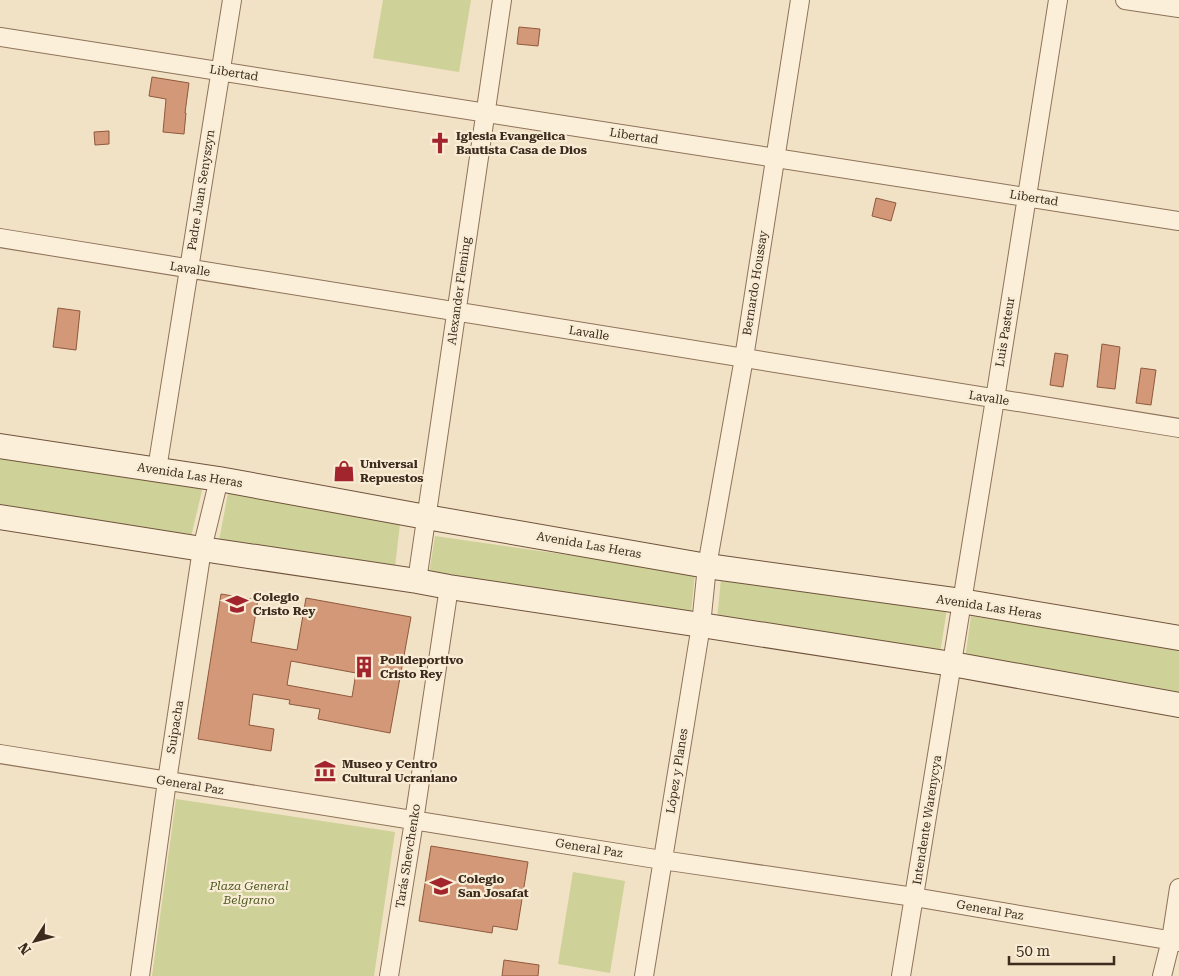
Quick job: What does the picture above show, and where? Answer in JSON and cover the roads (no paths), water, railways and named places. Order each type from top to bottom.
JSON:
[{"type":"main road","name":"Avenida Las Heras","points":[[0,446],[219,479],[708,566],[961,601],[1179,638]]},
{"type":"main road","points":[[0,517],[952,664],[1179,705]]},
{"type":"street","name":"Padre Juan Senyszyn","points":[[157,470],[232,0]]},
{"type":"street","name":"Alexander Fleming","points":[[417,581],[502,0]]},
{"type":"street","name":"Bernardo Houssay","points":[[708,566],[744,358],[800,0]]},
{"type":"street","name":"Luis Pasteur","points":[[952,664],[1058,0]]},
{"type":"street","points":[[1125,0],[1179,8]]},
{"type":"street","name":"Libertad","points":[[0,37],[1179,221]]},
{"type":"street","name":"Lavalle","points":[[0,238],[1179,428]]},
{"type":"street","name":"Suipacha","points":[[140,976],[202,549],[219,479]]},
{"type":"street","name":"López y Planes","points":[[644,976],[701,625],[708,566]]},
{"type":"street","name":"Tarás Shevchenko","points":[[389,976],[449,587]]},
{"type":"street","name":"Intendente Warenycya","points":[[901,976],[952,664]]},
{"type":"street","name":"General Paz","points":[[0,754],[662,860],[914,897],[1175,941]]},
{"type":"street","points":[[1162,976],[1175,941],[1179,888]]},
{"type":"place","name":"Iglesia Evangelica Bautista Casa de Dios","points":[[440,143]]},
{"type":"place","name":"Universal Repuestos","points":[[344,471]]},
{"type":"place","name":"Colegio Cristo Rey","points":[[237,604]]},
{"type":"place","name":"Polideportivo Cristo Rey","points":[[364,667]]},
{"type":"place","name":"Museo y Centro Cultural Ucraniano","points":[[325,771]]},
{"type":"place","name":"Colegio San Josafat","points":[[441,886]]},
{"type":"park label","name":"Plaza General Belgrano","points":[[249,893]]}]
